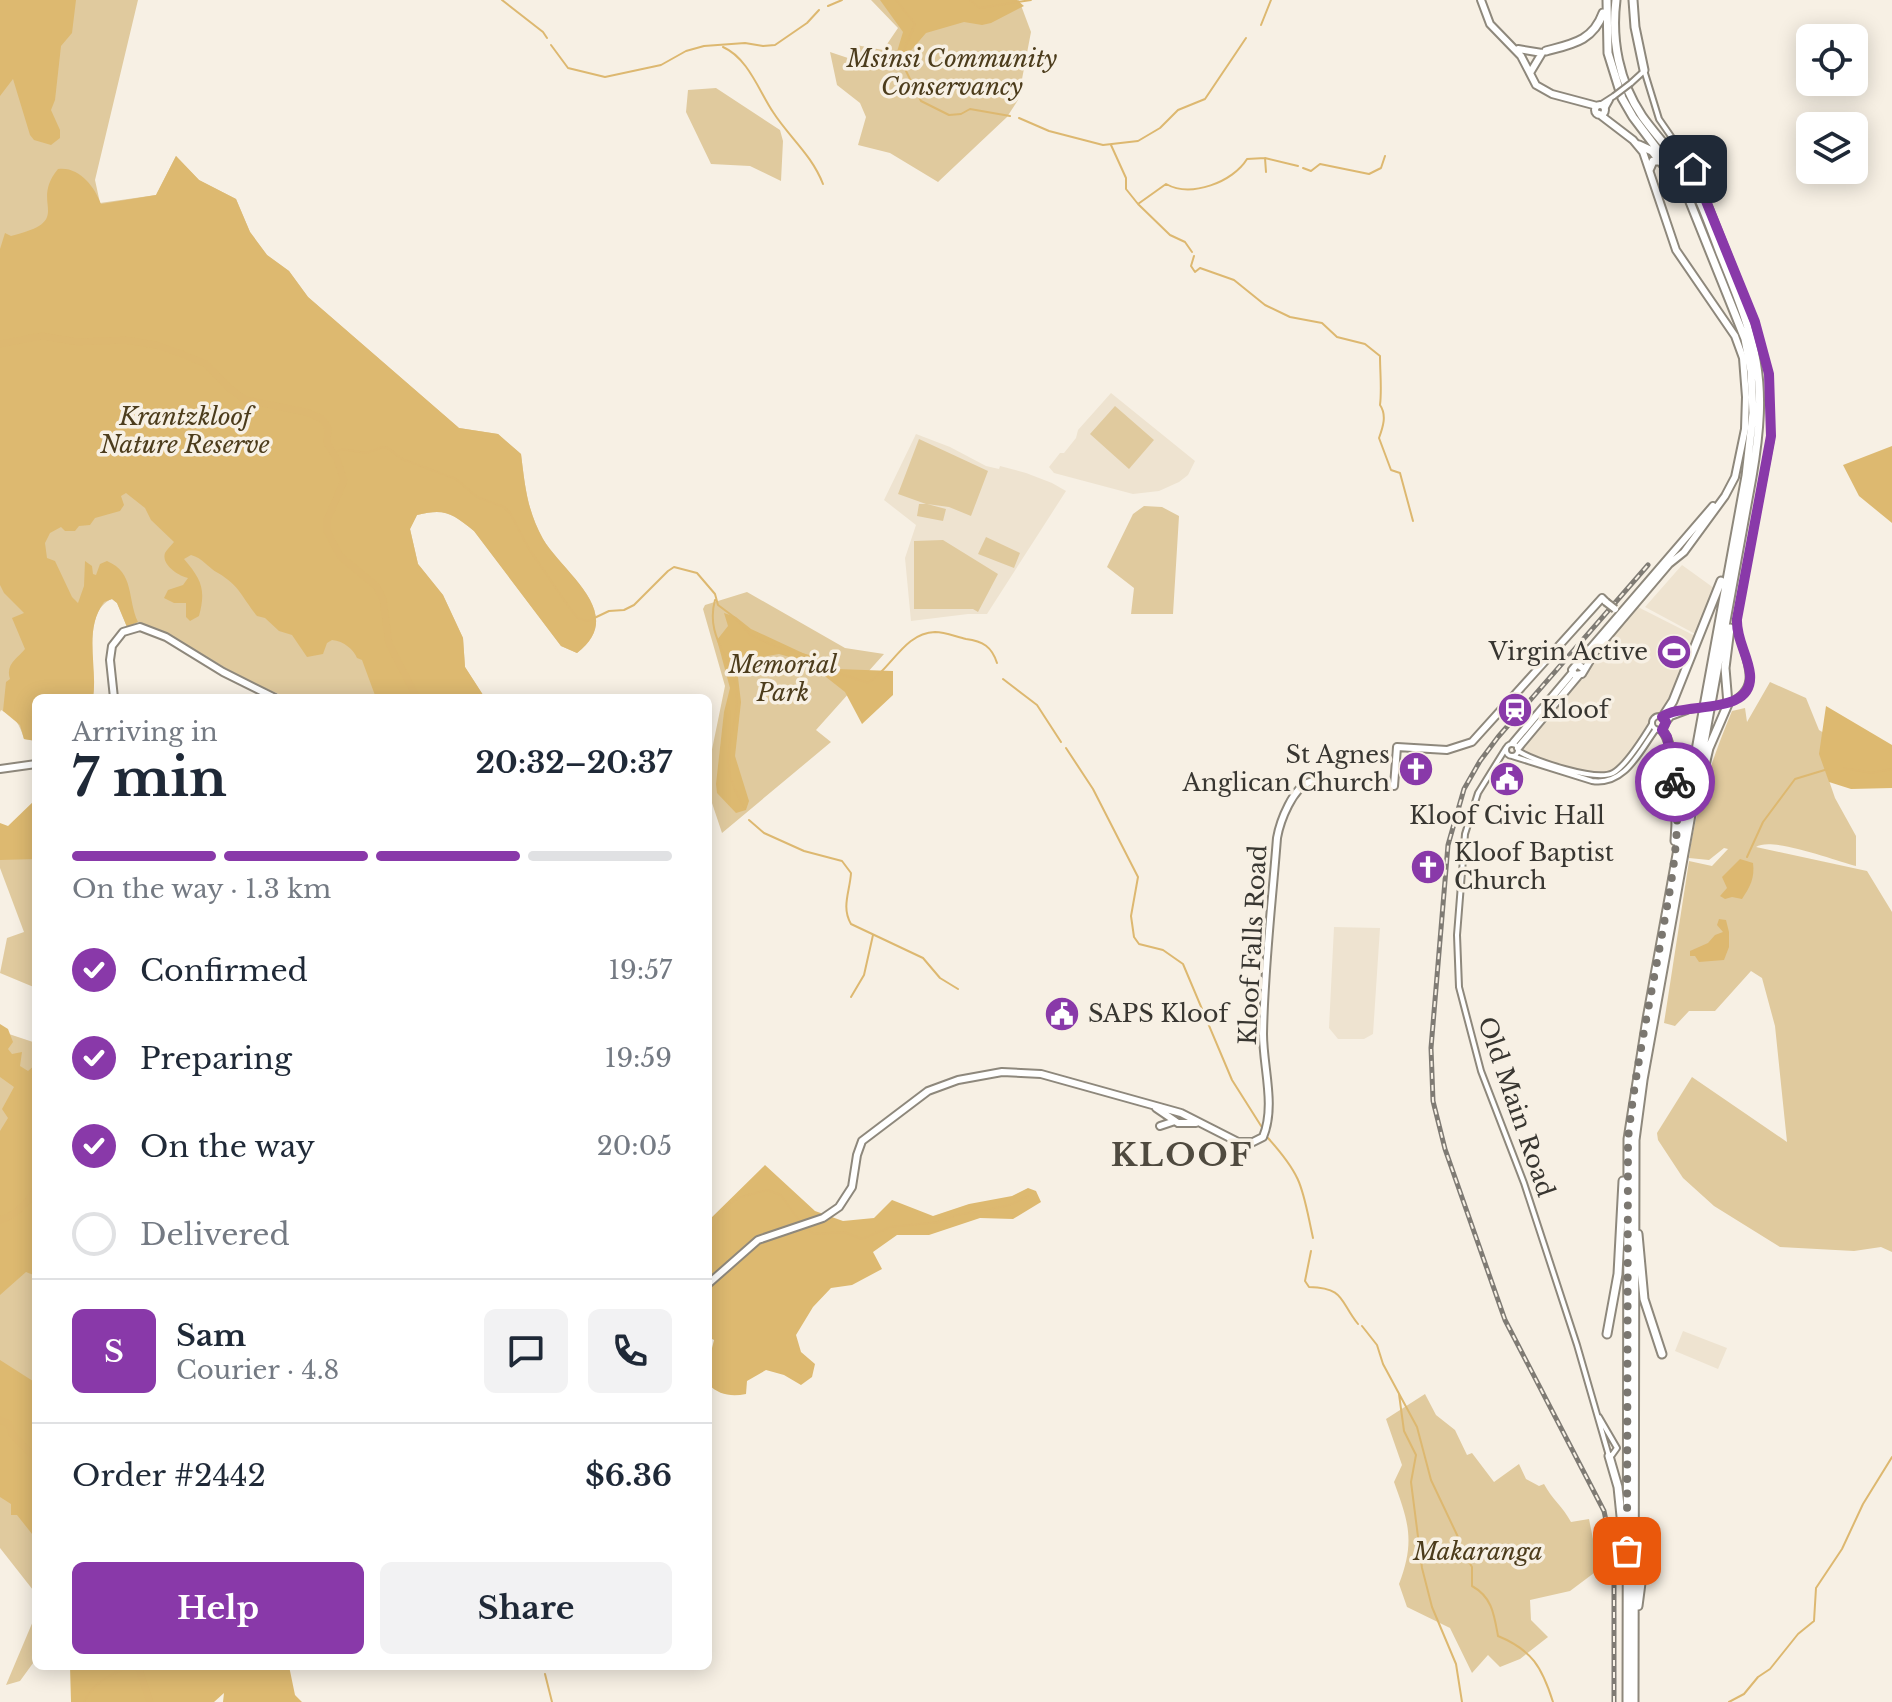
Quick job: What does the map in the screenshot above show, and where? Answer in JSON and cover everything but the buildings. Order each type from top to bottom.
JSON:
[{"type":"highway","points":[[1544,52],[1585,39],[1600,22],[1607,0]]},
{"type":"highway","points":[[1607,0],[1608,53],[1616,97],[1694,209]]},
{"type":"highway","points":[[1616,0],[1614,36],[1623,79],[1642,116],[1674,155],[1692,185],[1742,308],[1758,361],[1761,396],[1760,432],[1638,1112],[1634,1213],[1634,1702]]},
{"type":"highway","points":[[1633,0],[1644,70]]},
{"type":"highway","points":[[1607,1334],[1618,1274],[1623,1171],[1633,1097],[1752,430],[1751,371],[1740,324],[1694,209],[1677,174],[1616,97]]},
{"type":"highway","points":[[1639,145],[1650,149],[1677,182]]},
{"type":"highway","points":[[1650,168],[1653,161],[1660,161]]},
{"type":"highway","points":[[1670,891],[1677,799],[1669,743],[1660,723],[1673,701],[1729,561]]},
{"type":"highway","points":[[1689,822],[1709,748],[1728,702],[1725,668],[1732,591]]},
{"type":"highway","points":[[1627,1702],[1628,1139]]},
{"type":"highway","points":[[1634,1213],[1644,1299],[1662,1354]]},
{"type":"highway","points":[[1609,1456],[1620,1497],[1626,1580]]},
{"type":"highway","points":[[1634,1670],[1638,1601],[1646,1545]]},
{"type":"main road","points":[[1481,0],[1490,24],[1524,59],[1536,85],[1600,110],[1639,145],[1650,168],[1659,205],[1676,250],[1735,336],[1742,353],[1745,429],[1735,477],[1726,492],[1695,540],[1657,578],[1584,669],[1576,674],[1574,666],[1590,646],[1726,492]]},
{"type":"main road","points":[[1514,48],[1544,52]]},
{"type":"main road","points":[[1524,59],[1544,52]]},
{"type":"main road","points":[[1530,73],[1544,52]]},
{"type":"main road","points":[[1685,537],[1695,540]]},
{"type":"main road","points":[[1677,545],[1683,545],[1686,550]]},
{"type":"main road","points":[[1413,748],[1397,756],[1397,747],[1447,750],[1475,740],[1602,598],[1615,609],[1623,608]]},
{"type":"main road","points":[[1615,609],[1615,618]]},
{"type":"main road","points":[[114,694],[111,651],[123,632],[140,627],[166,637],[223,672],[267,694]]},
{"type":"main road","points":[[1577,664],[1584,669]]},
{"type":"main road","name":"Old Main Road","points":[[1513,748],[1576,674]]},
{"type":"main road","name":"Kloof Falls Road","points":[[712,1280],[758,1240],[828,1215],[846,1200],[862,1141],[938,1086],[989,1074],[1029,1071],[1181,1113],[1243,1143],[1259,1140],[1266,1129],[1268,1108],[1263,1034],[1277,838],[1298,790],[1310,782],[1394,786],[1397,756]]},
{"type":"main road","points":[[0,769],[32,765]]},
{"type":"main road","name":"Kloof Falls Road","points":[[1154,1106],[1175,1121],[1200,1123]]},
{"type":"main road","points":[[1160,1126],[1175,1121]]},
{"type":"street","points":[[1600,110],[1644,70]]},
{"type":"street","points":[[1644,70],[1659,119],[1688,161],[1707,201],[1755,322],[1769,374],[1771,436],[1737,619],[1749,679],[1744,693],[1728,702],[1670,712],[1617,770],[1604,776],[1589,775],[1513,748],[1510,756],[1604,782],[1623,772],[1660,723],[1689,710]]},
{"type":"street","points":[[1633,81],[1642,79],[1647,83]]},
{"type":"street","name":"Old Main Road","points":[[1495,766],[1510,756],[1513,748]]},
{"type":"street","name":"Old Main Road","points":[[1513,748],[1495,766],[1473,804],[1465,834],[1457,935],[1459,987],[1481,1071],[1524,1182],[1609,1456]]},
{"type":"street","points":[[1599,1417],[1617,1448],[1615,1454],[1609,1456]]},
{"type":"shaded area","points":[[1111,393],[1195,461],[1188,475],[1159,491],[1133,494],[1054,473],[1049,467],[1060,453],[1064,453],[1076,438],[1078,430]]},
{"type":"shaded area","points":[[916,434],[986,466],[999,469],[1000,466],[1026,473],[1066,491],[987,614],[911,621],[905,558],[916,525],[884,500]]},
{"type":"shaded area","points":[[1682,565],[1718,591],[1699,636],[1645,607]]},
{"type":"shaded area","points":[[1636,606],[1699,638],[1670,704],[1660,717],[1653,719],[1621,765],[1609,773],[1589,773],[1521,751],[1520,746],[1573,690]]},
{"type":"shaded area","points":[[1740,859],[1753,863],[1751,882],[1742,899],[1725,899],[1720,896],[1727,888],[1722,877]]},
{"type":"shaded area","points":[[1719,919],[1726,920],[1729,932],[1729,947],[1724,960],[1699,962],[1695,956],[1690,956],[1690,951],[1723,932],[1717,925]]},
{"type":"shaded area","points":[[1334,927],[1380,928],[1373,1034],[1364,1039],[1338,1039],[1329,1028]]},
{"type":"shaded area","points":[[1683,1331],[1727,1348],[1718,1369],[1675,1351]]},
{"type":"green space","name":"Krantzkloof Nature Reserve","points":[[0,0],[138,0],[95,180],[100,203],[156,195],[176,156],[199,180],[236,199],[250,232],[267,255],[289,271],[308,297],[459,428],[498,434],[521,454],[533,518],[552,552],[587,594],[596,624],[591,638],[577,653],[561,646],[474,531],[454,516],[435,512],[417,515],[410,529],[418,564],[443,595],[463,638],[465,667],[482,694],[279,694],[246,680],[168,634],[138,622],[127,627],[117,603],[112,599],[102,606],[93,629],[93,694],[32,694],[32,740],[24,739],[13,718],[6,712],[0,712]]},
{"type":"green space","points":[[0,0],[76,0],[72,33],[61,46],[55,100],[51,110],[60,130],[60,138],[51,145],[34,140],[30,135],[13,79],[0,96]]},
{"type":"green space","name":"Msinsi Community Conservancy","points":[[871,0],[1019,0],[1031,32],[1018,100],[1007,117],[938,182],[890,153],[858,145],[866,117],[860,103],[837,85],[830,52],[851,59],[856,45],[883,50],[898,28]]},
{"type":"green space","points":[[880,0],[1017,0],[1024,6],[991,23],[964,22],[926,33],[907,55],[896,55],[903,32]]},
{"type":"green space","points":[[716,88],[780,130],[783,141],[781,181],[750,166],[711,164],[686,112],[688,90]]},
{"type":"green space","name":"Krantzkloof Nature Reserve","points":[[176,156],[199,180],[236,199],[250,232],[267,255],[289,271],[308,297],[459,428],[498,434],[521,454],[533,518],[543,539],[587,594],[594,609],[596,624],[591,638],[577,653],[561,646],[474,531],[442,512],[417,515],[410,529],[418,564],[443,595],[463,638],[465,667],[482,694],[375,694],[362,660],[348,646],[332,640],[327,643],[323,654],[307,657],[292,635],[279,631],[265,618],[257,616],[231,582],[191,555],[184,559],[199,579],[202,599],[199,616],[190,621],[186,617],[186,603],[174,603],[164,598],[168,590],[183,585],[188,578],[168,566],[164,557],[174,542],[151,520],[145,508],[126,493],[121,496],[124,505],[120,511],[95,518],[90,525],[79,526],[75,531],[65,531],[61,527],[50,533],[45,543],[47,558],[55,561],[78,603],[84,586],[85,561],[92,566],[96,575],[100,564],[107,561],[116,566],[129,587],[138,622],[127,627],[117,603],[112,599],[104,602],[94,625],[93,694],[32,694],[32,740],[24,739],[20,725],[3,711],[6,682],[10,679],[9,669],[25,649],[12,618],[24,613],[0,585],[0,249],[5,233],[11,236],[42,224],[47,217],[47,192],[58,169],[79,174],[95,191],[101,204],[156,195]]},
{"type":"green space","points":[[1115,406],[1154,440],[1129,469],[1090,434]]},
{"type":"green space","points":[[919,439],[988,471],[971,516],[949,507],[927,504],[946,509],[943,521],[917,516],[919,504],[926,504],[898,494]]},
{"type":"green space","points":[[1892,446],[1892,523],[1859,496],[1843,465]]},
{"type":"green space","points":[[1144,506],[1162,507],[1179,516],[1173,614],[1131,614],[1134,588],[1107,567],[1133,514]]},
{"type":"green space","points":[[986,537],[1020,553],[1014,568],[978,554]]},
{"type":"green space","points":[[943,540],[998,574],[978,612],[973,609],[914,609],[914,541]]},
{"type":"green space","name":"Memorial Park","points":[[747,592],[845,648],[884,654],[816,730],[831,742],[722,833],[712,803],[712,749],[725,686],[703,609],[705,605]]},
{"type":"green space","points":[[724,613],[837,669],[893,671],[893,695],[862,724],[845,692],[807,662],[779,654],[743,657],[736,661],[741,702],[735,756],[749,801],[746,810],[736,813],[717,793],[716,784],[724,712],[730,688],[717,640],[728,626]]},
{"type":"green space","points":[[1770,682],[1806,698],[1819,730],[1829,736],[1824,766],[1835,798],[1856,836],[1856,866],[1789,847],[1764,844],[1756,847],[1867,871],[1892,912],[1892,1252],[1881,1247],[1854,1251],[1780,1247],[1714,1206],[1683,1178],[1658,1140],[1657,1133],[1692,1077],[1787,1142],[1775,1026],[1762,978],[1751,971],[1715,1011],[1689,1011],[1675,1026],[1664,1023],[1689,861],[1712,866],[1728,849],[1724,848],[1709,860],[1689,858],[1706,783],[1732,711],[1745,708],[1747,722]]},
{"type":"green space","points":[[1826,706],[1892,745],[1892,788],[1851,789],[1829,782],[1819,754]]},
{"type":"green space","points":[[32,803],[32,859],[0,860],[0,823],[8,826]]},
{"type":"green space","points":[[32,806],[32,986],[0,973],[7,938],[24,932],[0,868],[0,828],[8,829]]},
{"type":"green space","points":[[0,1024],[8,1029],[13,1042],[8,1049],[12,1054],[22,1052],[20,1066],[28,1071],[32,1068],[32,1274],[26,1272],[0,1295],[0,1131],[8,1118],[2,1109],[14,1087],[0,1077]]},
{"type":"green space","points":[[0,1031],[32,1042],[32,1589],[0,1548]]},
{"type":"green space","points":[[765,1165],[815,1211],[843,1221],[874,1218],[892,1200],[933,1216],[969,1204],[1012,1196],[1028,1188],[1036,1191],[1041,1202],[1013,1219],[980,1218],[929,1235],[897,1235],[873,1252],[882,1269],[852,1285],[831,1288],[813,1307],[796,1335],[801,1352],[815,1364],[812,1377],[801,1385],[784,1375],[766,1370],[747,1381],[746,1394],[730,1395],[712,1388],[712,1217]]},
{"type":"green space","points":[[0,1360],[32,1380],[32,1534],[17,1515],[11,1515],[11,1504],[0,1497]]},
{"type":"green space","name":"Makaranga","points":[[1425,1394],[1436,1415],[1455,1430],[1467,1455],[1472,1453],[1494,1482],[1519,1464],[1526,1479],[1539,1486],[1544,1484],[1571,1522],[1589,1519],[1594,1573],[1570,1591],[1530,1600],[1531,1620],[1548,1637],[1520,1659],[1500,1667],[1488,1655],[1472,1673],[1450,1628],[1407,1607],[1399,1584],[1407,1556],[1408,1533],[1394,1482],[1402,1465],[1386,1419]]},
{"type":"green space","points":[[32,1623],[32,1664],[20,1681],[6,1685]]},
{"type":"green space","points":[[70,1670],[290,1670],[295,1695],[302,1702],[223,1702],[224,1693],[214,1702],[71,1702]]},
{"type":"waterway","points":[[502,0],[547,38]]},
{"type":"waterway","points":[[828,6],[842,0]]},
{"type":"waterway","points":[[896,0],[915,24],[904,50],[903,65],[921,101],[949,115],[970,109],[1010,116]]},
{"type":"waterway","points":[[970,0],[980,8],[1031,0]]},
{"type":"waterway","points":[[1261,25],[1271,0]]},
{"type":"waterway","points":[[551,45],[568,68],[605,77],[661,65],[686,51],[704,46],[745,43],[775,45],[807,23],[819,10]]},
{"type":"waterway","points":[[1019,118],[1049,131],[1103,145],[1138,141],[1160,128],[1178,110],[1205,99],[1246,38]]},
{"type":"waterway","points":[[723,47],[746,67],[773,112],[813,164],[823,184]]},
{"type":"waterway","points":[[1111,145],[1126,178],[1126,189],[1138,204],[1166,184],[1187,189],[1222,181],[1247,159],[1265,158],[1266,172]]},
{"type":"waterway","points":[[1303,168],[1311,171],[1320,164],[1369,174],[1381,168],[1385,156]]},
{"type":"waterway","points":[[1265,158],[1298,166]]},
{"type":"waterway","points":[[1138,204],[1170,235],[1185,242],[1192,252]]},
{"type":"waterway","points":[[1194,256],[1191,266],[1195,272],[1200,268],[1234,280],[1265,305],[1290,317],[1322,323],[1337,337],[1365,344],[1380,356],[1380,405],[1384,417],[1379,438],[1391,470],[1400,473],[1413,521]]},
{"type":"waterway","points":[[0,344],[42,336],[78,342],[125,340],[156,345],[206,364],[230,389],[246,400],[306,412],[322,419],[328,428],[327,443],[337,459],[344,481],[327,520],[327,531],[340,556],[376,586],[383,599],[389,644],[415,694]]},
{"type":"waterway","points":[[332,454],[342,449],[366,453],[388,448],[402,459],[456,479],[477,497],[504,507],[529,549],[578,618],[588,621],[609,611],[624,610],[634,605],[674,567],[697,573],[715,594],[718,605],[751,635],[774,646],[809,656],[841,674],[868,683],[915,638],[935,632],[982,643],[997,663]]},
{"type":"waterway","points":[[715,600],[715,632],[737,692],[729,769],[745,809]]},
{"type":"waterway","points":[[1003,679],[1037,705],[1061,742]]},
{"type":"waterway","points":[[1066,748],[1093,789],[1138,877],[1131,916],[1134,937],[1139,944],[1163,950],[1183,964],[1232,1080],[1263,1129]]},
{"type":"waterway","points":[[1844,768],[1872,773],[1892,769]]},
{"type":"waterway","points":[[1747,857],[1763,822],[1795,779],[1828,769]]},
{"type":"waterway","points":[[749,820],[764,833],[804,851],[842,861],[851,873],[846,905],[851,924],[923,958],[940,978],[958,989]]},
{"type":"waterway","points":[[851,997],[864,975],[873,935]]},
{"type":"waterway","points":[[1268,1138],[1289,1163],[1300,1184],[1313,1238]]},
{"type":"waterway","points":[[712,1232],[726,1206],[741,1197],[767,1190],[781,1195],[801,1223]]},
{"type":"waterway","points":[[0,1220],[21,1208],[32,1194]]},
{"type":"waterway","points":[[805,1228],[814,1234],[844,1232],[862,1239],[890,1227],[939,1222],[953,1216],[1010,1205],[1028,1196]]},
{"type":"waterway","points":[[1311,1251],[1305,1281],[1309,1287],[1329,1290],[1340,1297],[1358,1324]]},
{"type":"waterway","points":[[1362,1326],[1377,1345],[1383,1364],[1417,1427],[1431,1480],[1472,1567],[1472,1586],[1488,1601],[1498,1636],[1519,1647],[1540,1669],[1553,1702]]},
{"type":"waterway","points":[[1399,1394],[1404,1431],[1416,1455],[1411,1482],[1422,1568],[1432,1607],[1456,1664],[1462,1702]]},
{"type":"waterway","points":[[0,1420],[9,1424],[12,1434],[32,1455]]},
{"type":"waterway","points":[[1729,1702],[1744,1694],[1758,1677],[1770,1669],[1798,1634],[1814,1621],[1816,1588],[1842,1549],[1863,1504],[1892,1457]]},
{"type":"waterway","points":[[84,1702],[93,1689],[122,1670]]},
{"type":"waterway","points":[[139,1670],[150,1702]]},
{"type":"waterway","points":[[545,1674],[552,1702]]},
{"type":"railway","points":[[1614,1702],[1614,1558],[1604,1511],[1505,1320],[1445,1149],[1433,1101],[1431,1048],[1448,845],[1464,789],[1498,737],[1648,565]]},
{"type":"way so far","points":[[1627,1551],[1628,1139],[1670,891],[1677,820],[1675,782]]},
{"type":"place","name":"Virgin Active","points":[[1674,652]]},
{"type":"place","name":"Kloof","points":[[1515,710]]},
{"type":"place","name":"St Agnes Anglican Church","points":[[1416,769]]},
{"type":"place","name":"Kloof Civic Hall","points":[[1507,779]]},
{"type":"place","name":"Kloof Baptist Church","points":[[1428,867]]},
{"type":"place","name":"SAPS Kloof","points":[[1062,1014]]},
{"type":"district","name":"KLOOF","points":[[1182,1155]]},
{"type":"route","points":[[1675,782],[1667,737],[1662,730],[1666,722],[1662,717],[1670,712],[1728,703],[1742,695],[1749,683],[1750,675],[1739,639],[1737,619],[1771,433],[1769,374],[1759,336],[1693,169]]}]
